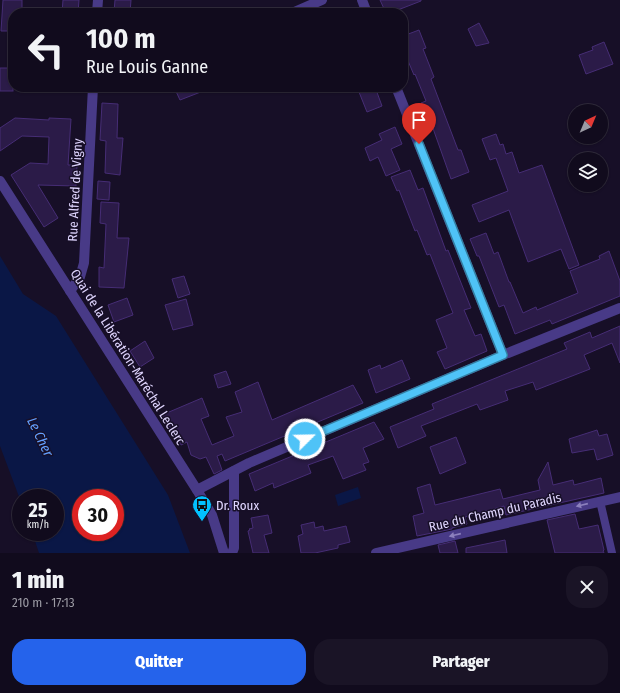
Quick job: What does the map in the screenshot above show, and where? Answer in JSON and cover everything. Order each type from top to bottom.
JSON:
[{"type":"street","points":[[304,8],[322,0]]},
{"type":"street","name":"Rue Alfred de Vigny","points":[[70,291],[80,277],[84,263],[93,92]]},
{"type":"street","points":[[398,92],[503,355]]},
{"type":"street","name":"Quai de la Libération-Maréchal Leclerc","points":[[0,181],[197,490],[212,515],[224,553]]},
{"type":"street","points":[[197,490],[249,463],[503,355],[620,308]]},
{"type":"street","points":[[232,553],[234,548],[234,470]]},
{"type":"street","name":"Rue du Champ du Paradis","points":[[376,553],[620,497]]},
{"type":"lane","points":[[600,501],[612,553]]},
{"type":"water","name":"Le Cher","points":[[0,256],[23,294],[56,316],[168,495],[190,553],[39,553],[35,541],[64,541],[64,489],[16,489],[0,446]]},
{"type":"water","points":[[358,487],[361,498],[338,506],[335,495]]},
{"type":"building","points":[[3,0],[22,0],[22,8],[8,8],[8,31],[1,31]]},
{"type":"building","points":[[63,0],[79,0],[78,8],[62,8]]},
{"type":"building","points":[[115,0],[131,0],[130,8],[114,8]]},
{"type":"building","points":[[380,0],[421,0],[403,8],[384,8]]},
{"type":"building","points":[[479,23],[489,43],[476,46],[468,29]]},
{"type":"building","points":[[419,30],[426,48],[423,49],[434,77],[431,79],[458,150],[461,150],[469,172],[451,179],[430,120],[428,120],[421,103],[426,101],[408,61],[408,34]]},
{"type":"building","points":[[604,42],[613,64],[586,74],[579,55],[593,50],[592,47]]},
{"type":"building","points":[[0,68],[8,68],[8,91],[0,91]]},
{"type":"building","points":[[176,92],[201,92],[180,100]]},
{"type":"building","points":[[359,92],[377,92],[382,106],[367,112]]},
{"type":"building","points":[[102,103],[118,104],[117,138],[123,138],[120,175],[105,173],[106,141],[100,140]]},
{"type":"building","points":[[15,118],[49,120],[49,118],[71,119],[68,165],[77,165],[76,186],[38,185],[58,218],[44,227],[11,175],[30,163],[48,164],[49,137],[22,136],[0,151],[0,128]]},
{"type":"building","points":[[395,127],[402,144],[391,149],[400,170],[386,176],[378,157],[370,161],[365,148],[382,140],[379,134]]},
{"type":"building","points":[[496,134],[500,145],[503,144],[506,154],[512,152],[519,173],[542,165],[579,265],[569,269],[561,249],[528,262],[509,210],[479,222],[472,205],[508,191],[496,158],[490,160],[482,139]]},
{"type":"building","points":[[410,170],[418,190],[423,188],[446,251],[448,250],[471,308],[464,310],[475,336],[481,334],[487,351],[445,369],[437,352],[447,348],[436,320],[453,313],[430,254],[427,255],[417,230],[415,231],[399,190],[397,191],[391,177]]},
{"type":"building","points":[[98,181],[110,182],[109,200],[97,199]]},
{"type":"building","points":[[101,202],[119,203],[117,238],[129,238],[124,288],[99,287],[99,267],[104,268],[106,224],[100,223]]},
{"type":"building","points":[[486,233],[494,254],[498,252],[523,313],[536,307],[537,310],[578,293],[570,271],[600,259],[599,256],[609,251],[620,281],[620,296],[552,324],[550,320],[515,334],[504,305],[499,307],[479,256],[477,256],[470,239]]},
{"type":"building","points":[[184,276],[190,294],[178,298],[172,279]]},
{"type":"building","points":[[127,298],[133,315],[114,322],[108,305]]},
{"type":"building","points":[[186,299],[193,325],[173,330],[165,305]]},
{"type":"building","points":[[620,326],[620,363],[612,343],[584,355],[590,369],[536,390],[533,382],[505,391],[508,400],[480,410],[477,404],[421,426],[426,436],[398,448],[390,427],[434,409],[432,404],[567,349],[564,343],[590,332],[592,338]]},
{"type":"building","points":[[145,341],[154,358],[140,367],[130,351]]},
{"type":"building","points":[[402,360],[410,379],[376,393],[368,370],[380,365],[381,369]]},
{"type":"building","points":[[226,371],[231,384],[218,388],[214,375]]},
{"type":"building","points":[[258,382],[272,420],[353,385],[363,403],[225,461],[222,454],[217,456],[222,470],[214,474],[206,457],[200,459],[191,455],[187,442],[181,445],[162,415],[202,398],[209,416],[201,419],[212,445],[234,436],[226,417],[242,412],[235,392]]},
{"type":"building","points":[[374,422],[384,439],[363,448],[369,462],[363,464],[366,470],[343,479],[333,456],[308,465],[311,473],[274,488],[273,483],[255,491],[249,474]]},
{"type":"building","points":[[597,430],[599,436],[607,434],[613,455],[597,460],[594,449],[572,453],[569,439]]},
{"type":"building","points":[[456,437],[466,463],[440,474],[430,447]]},
{"type":"building","points":[[548,462],[553,485],[573,480],[574,485],[601,478],[604,493],[506,515],[504,506],[465,517],[467,524],[452,529],[417,536],[413,516],[424,513],[417,488],[430,484],[435,505],[500,489],[503,499],[540,490],[538,480]]},
{"type":"building","points":[[575,514],[579,529],[598,525],[604,553],[555,553],[547,520]]},
{"type":"building","points":[[268,515],[272,533],[264,535],[269,553],[253,553],[248,531],[250,530],[249,529],[253,528],[251,518]]},
{"type":"building","points":[[314,522],[315,528],[323,526],[324,531],[346,526],[350,542],[338,545],[338,548],[315,553],[301,553],[298,536],[303,534],[301,525]]},
{"type":"building","points":[[505,540],[507,553],[466,553],[466,548]]},
{"type":"building","points":[[455,541],[458,553],[440,553],[438,545]]},
{"type":"place","name":"Dr. Roux","points":[[202,522]]},
{"type":"route","points":[[305,439],[503,355],[419,144]]}]
